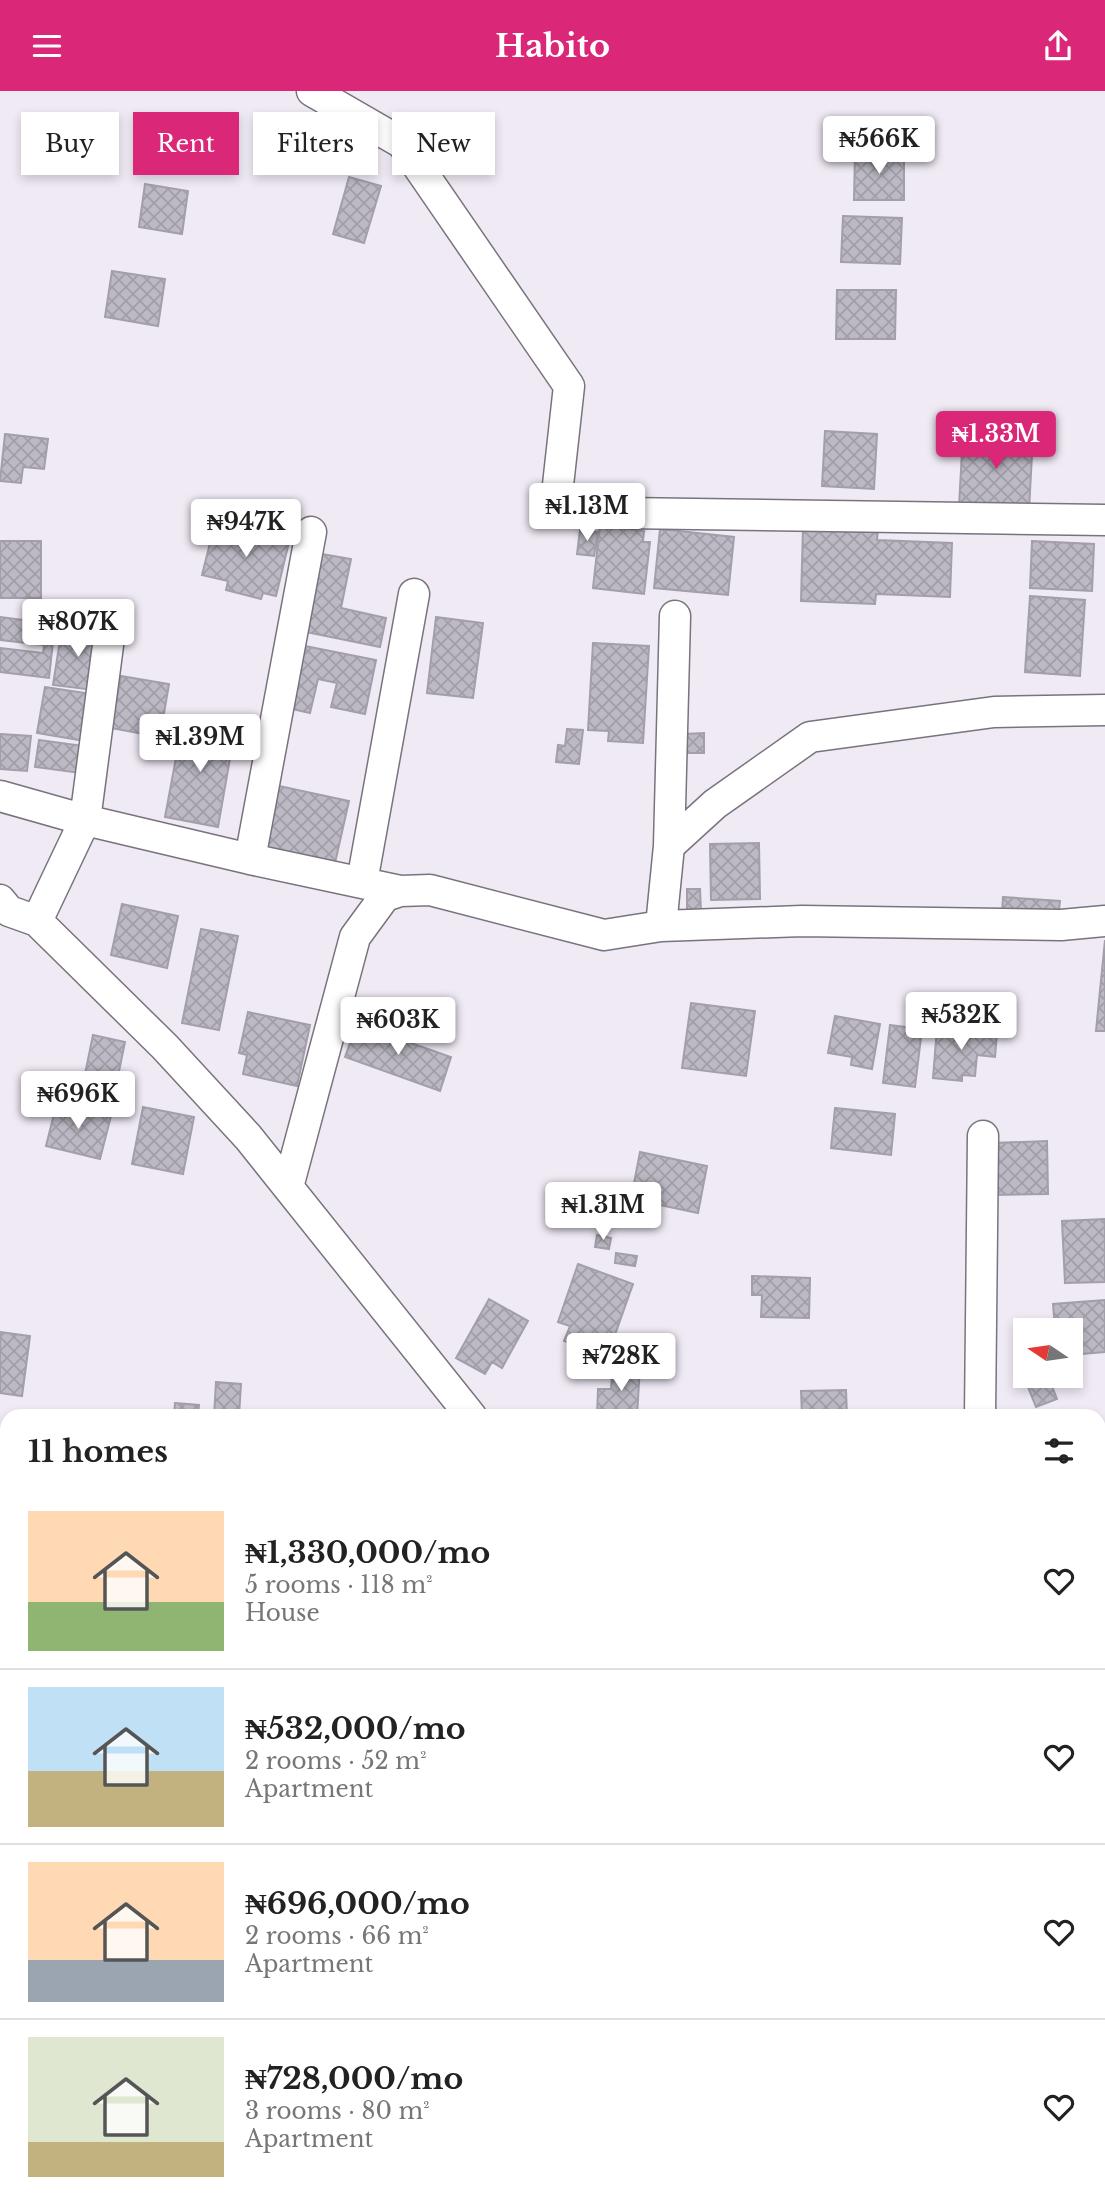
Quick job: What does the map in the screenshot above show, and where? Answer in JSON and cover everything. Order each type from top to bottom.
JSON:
[{"type":"street","points":[[312,91],[402,143],[569,386],[555,512],[1105,520]]},
{"type":"street","points":[[250,859],[311,532]]},
{"type":"street","points":[[362,882],[414,594]]},
{"type":"street","points":[[661,926],[669,846],[676,616]]},
{"type":"street","points":[[110,630],[85,820],[12,910],[165,1047],[248,1137],[465,1409]]},
{"type":"street","points":[[669,846],[715,804],[810,737],[994,712],[1105,710]]},
{"type":"street","points":[[0,796],[85,820],[250,859],[400,891],[430,890],[604,935],[661,926],[802,922],[1061,925],[1105,921]]},
{"type":"street","points":[[288,1187],[355,937],[385,896],[400,891]]},
{"type":"street","points":[[980,1409],[983,1136]]},
{"type":"building","points":[[904,152],[904,200],[854,200],[855,153]]},
{"type":"building","points":[[349,177],[381,186],[364,243],[333,234]]},
{"type":"building","points":[[145,184],[188,191],[182,234],[139,227]]},
{"type":"building","points":[[843,216],[902,218],[900,264],[841,262]]},
{"type":"building","points":[[112,271],[165,279],[158,326],[105,317]]},
{"type":"building","points":[[837,290],[896,290],[895,339],[836,339]]},
{"type":"building","points":[[825,431],[877,434],[874,489],[822,486]]},
{"type":"building","points":[[963,433],[1033,437],[1029,510],[959,506]]},
{"type":"building","points":[[5,434],[48,439],[44,469],[23,467],[21,483],[0,481]]},
{"type":"building","points":[[216,519],[290,538],[276,596],[263,593],[261,599],[226,590],[228,581],[202,575]]},
{"type":"building","points":[[600,525],[644,531],[643,542],[650,542],[644,594],[593,588]]},
{"type":"building","points":[[803,527],[878,530],[877,540],[952,543],[950,597],[876,594],[875,604],[801,601]]},
{"type":"building","points":[[660,529],[734,537],[728,595],[654,588]]},
{"type":"building","points":[[580,530],[598,532],[594,556],[577,554]]},
{"type":"building","points":[[0,541],[41,541],[41,598],[0,598]]},
{"type":"building","points":[[1032,541],[1094,544],[1092,591],[1030,588]]},
{"type":"building","points":[[322,554],[351,559],[341,608],[386,618],[380,647],[306,632]]},
{"type":"building","points":[[1030,596],[1085,600],[1080,676],[1025,672]]},
{"type":"building","points":[[0,617],[55,624],[49,678],[0,672],[0,648],[43,653],[44,645],[0,640]]},
{"type":"building","points":[[436,617],[483,623],[473,698],[427,693]]},
{"type":"building","points":[[62,627],[103,632],[94,690],[53,685]]},
{"type":"building","points":[[593,643],[649,646],[643,743],[608,741],[609,731],[588,730]]},
{"type":"building","points":[[305,646],[376,660],[365,714],[331,707],[337,683],[318,679],[310,713],[292,709]]},
{"type":"building","points":[[121,676],[169,684],[160,737],[111,728]]},
{"type":"building","points":[[45,687],[92,694],[85,741],[37,733]]},
{"type":"building","points":[[183,720],[235,730],[218,827],[165,817]]},
{"type":"building","points":[[567,729],[583,730],[579,764],[556,762],[558,745],[565,746]]},
{"type":"building","points":[[704,733],[704,753],[684,753],[684,734]]},
{"type":"building","points":[[0,734],[31,736],[27,771],[0,769]]},
{"type":"building","points":[[39,740],[84,746],[80,773],[35,767]]},
{"type":"building","points":[[279,786],[349,801],[335,863],[266,848]]},
{"type":"building","points":[[759,843],[760,899],[711,900],[710,844]]},
{"type":"building","points":[[687,889],[700,889],[701,912],[687,912]]},
{"type":"building","points":[[1003,897],[1060,901],[1058,918],[1002,913]]},
{"type":"building","points":[[122,904],[178,916],[167,968],[111,955]]},
{"type":"building","points":[[201,929],[238,936],[219,1030],[182,1023]]},
{"type":"building","points":[[1105,940],[1105,1031],[1096,1031]]},
{"type":"building","points":[[691,1003],[755,1011],[746,1076],[682,1068]]},
{"type":"building","points":[[248,1012],[310,1025],[297,1086],[243,1074],[247,1055],[239,1053]]},
{"type":"building","points":[[835,1016],[880,1024],[872,1069],[851,1065],[852,1057],[828,1053]]},
{"type":"building","points":[[357,1024],[451,1057],[440,1091],[345,1057]]},
{"type":"building","points":[[890,1025],[922,1029],[915,1087],[883,1083]]},
{"type":"building","points":[[937,1028],[997,1033],[995,1057],[977,1055],[975,1076],[962,1075],[962,1081],[933,1078]]},
{"type":"building","points":[[93,1035],[125,1042],[117,1081],[85,1074]]},
{"type":"building","points":[[57,1102],[111,1116],[100,1159],[46,1146]]},
{"type":"building","points":[[143,1107],[194,1117],[183,1174],[132,1164]]},
{"type":"building","points":[[835,1108],[895,1114],[891,1155],[831,1148]]},
{"type":"building","points":[[1047,1141],[1048,1194],[994,1195],[993,1143]]},
{"type":"building","points":[[640,1152],[707,1166],[698,1213],[631,1199]]},
{"type":"building","points":[[1105,1219],[1105,1282],[1065,1283],[1062,1221]]},
{"type":"building","points":[[597,1235],[611,1238],[609,1249],[595,1247]]},
{"type":"building","points":[[616,1253],[637,1256],[635,1266],[615,1263]]},
{"type":"building","points":[[578,1264],[633,1284],[612,1343],[593,1337],[588,1350],[564,1341],[570,1326],[558,1322]]},
{"type":"building","points":[[752,1276],[810,1278],[809,1318],[761,1317],[762,1295],[752,1295]]},
{"type":"building","points":[[489,1299],[528,1321],[502,1368],[492,1362],[485,1374],[456,1358]]},
{"type":"building","points":[[1105,1300],[1105,1352],[1083,1354],[1083,1318],[1054,1318],[1053,1304]]},
{"type":"building","points":[[0,1332],[30,1336],[22,1396],[0,1393]]},
{"type":"building","points":[[613,1365],[640,1366],[637,1409],[597,1409],[598,1389],[611,1389]]},
{"type":"building","points":[[216,1382],[241,1384],[239,1409],[214,1409]]},
{"type":"building","points":[[1028,1388],[1053,1388],[1057,1399],[1036,1407]]},
{"type":"building","points":[[846,1390],[847,1409],[802,1409],[801,1391]]},
{"type":"building","points":[[175,1403],[199,1405],[199,1409],[175,1409]]}]
